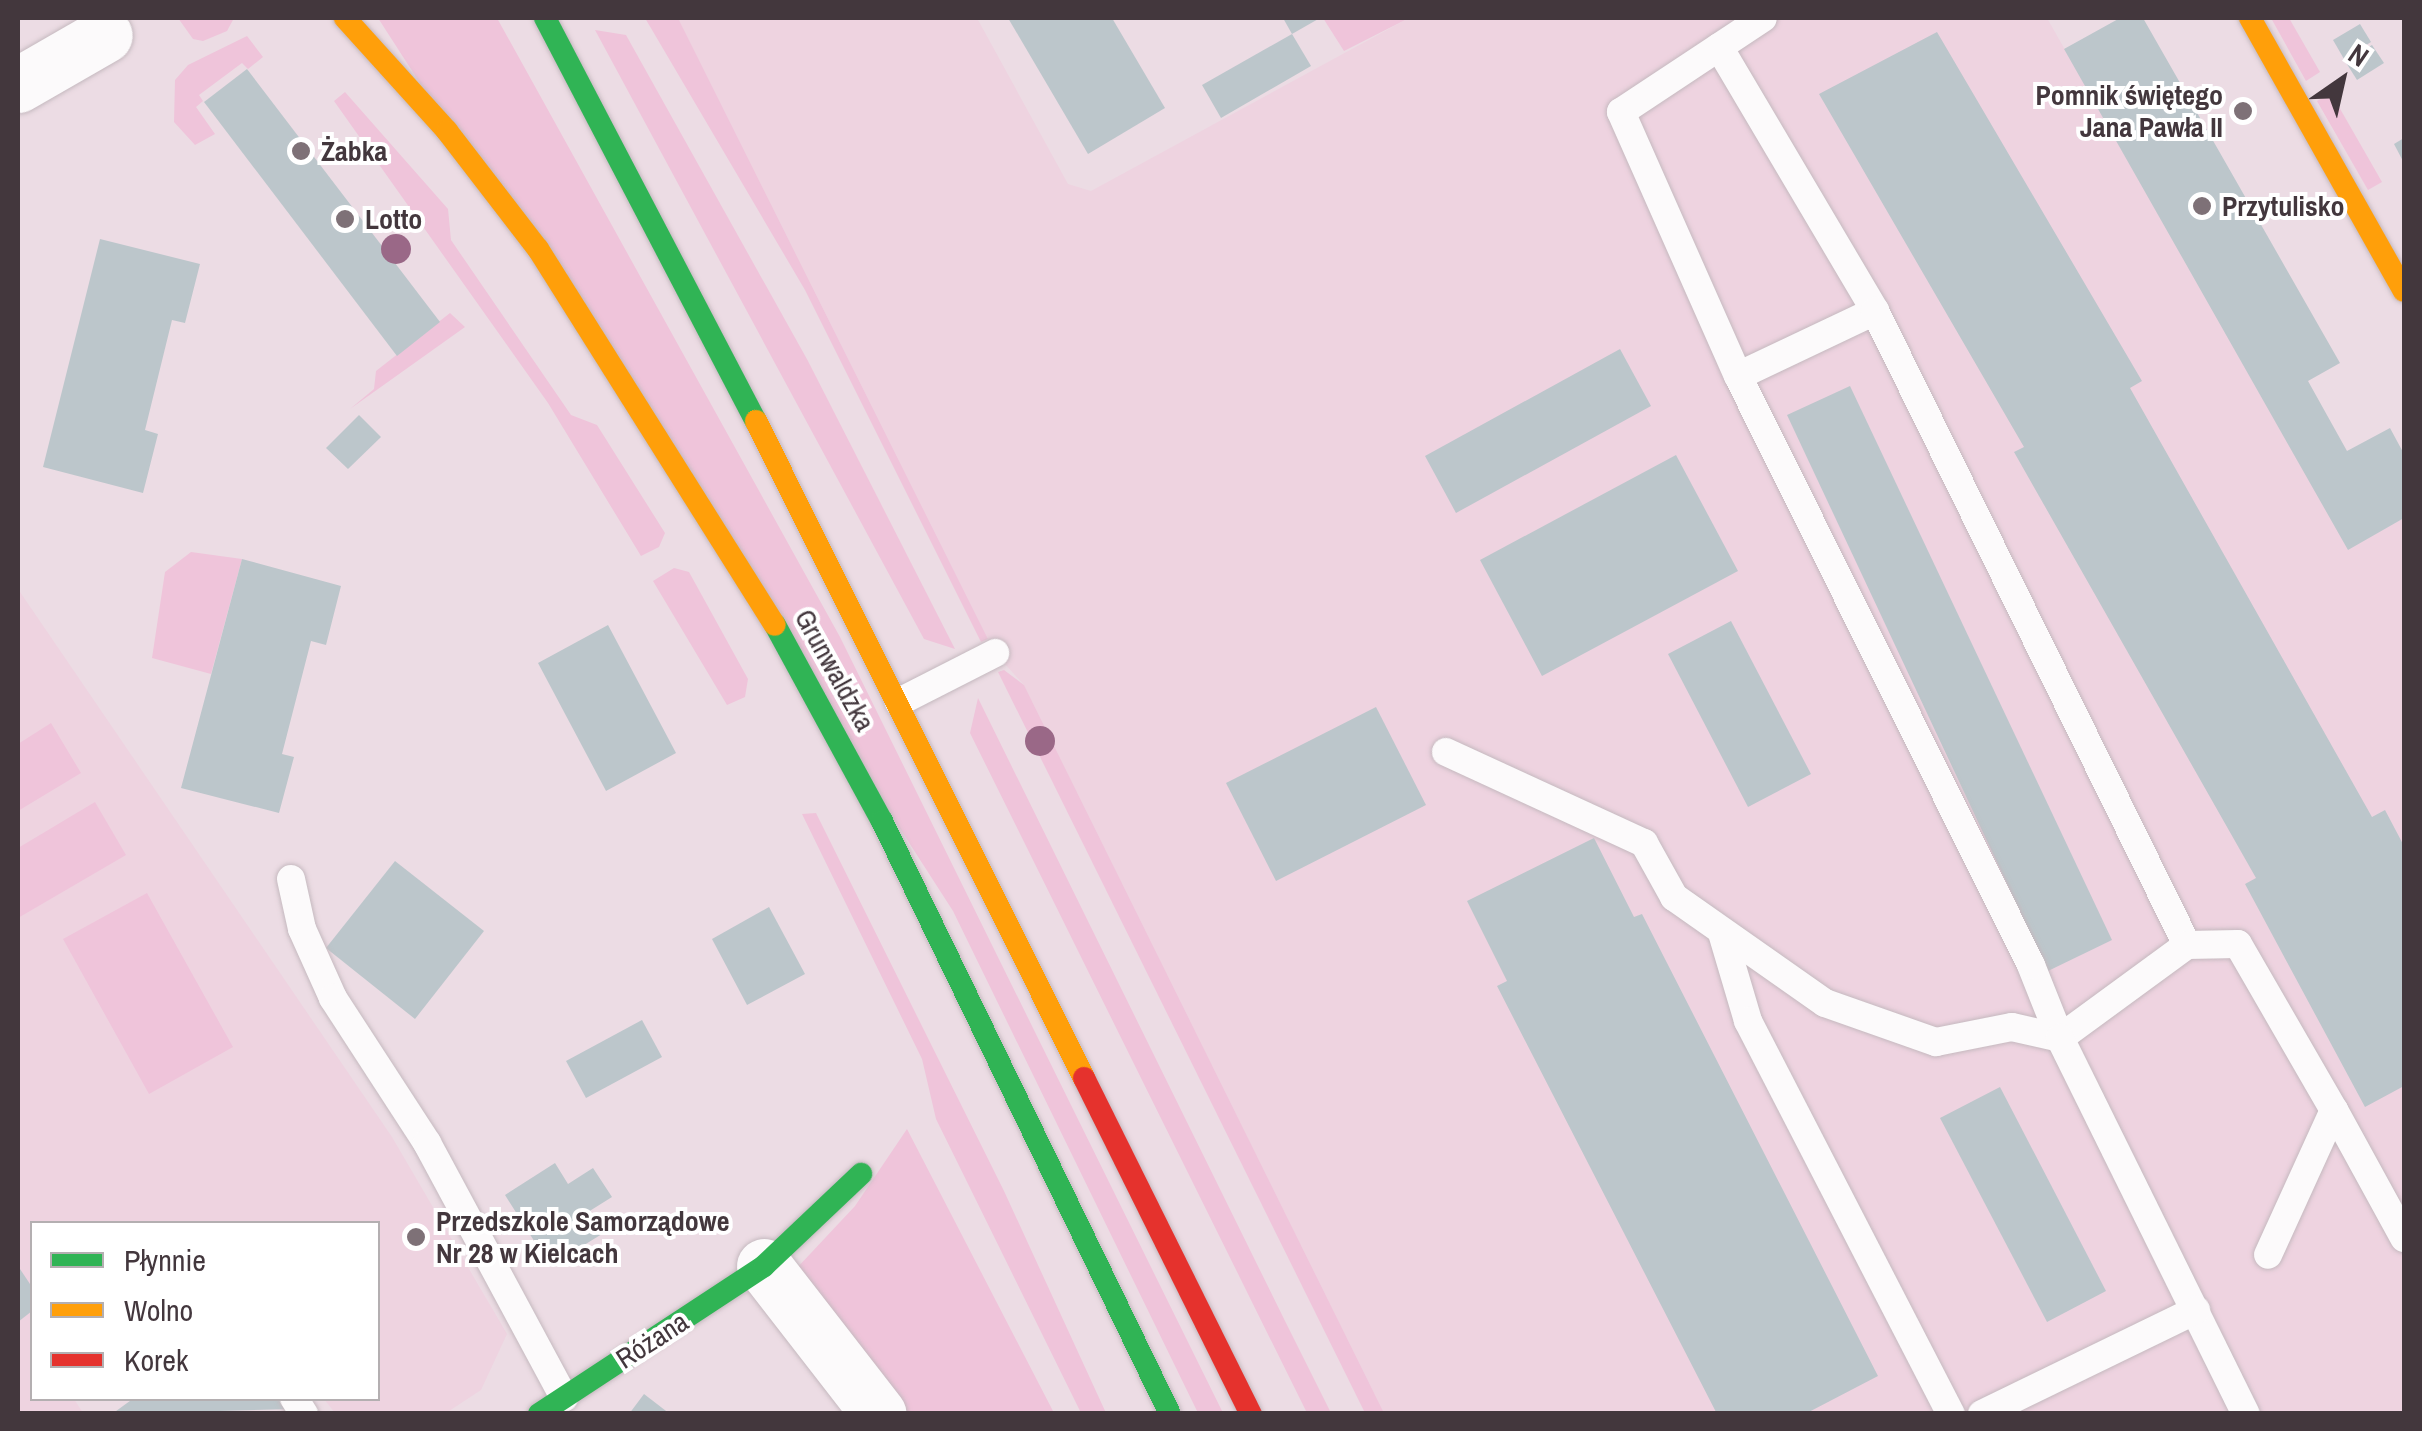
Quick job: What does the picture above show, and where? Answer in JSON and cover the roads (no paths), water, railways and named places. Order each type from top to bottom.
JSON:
[{"type":"main road","name":"Grunwaldzka","points":[[344,18],[447,131],[538,249],[750,580],[882,821],[1170,1414]]},
{"type":"main road","name":"Grunwaldzka","points":[[545,18],[899,702],[1251,1414]]},
{"type":"main road","points":[[2250,18],[2404,291]]},
{"type":"main road","name":"Różana","points":[[539,1414],[764,1266],[861,1174]]},
{"type":"street","points":[[18,84],[105,35]]},
{"type":"street","points":[[764,1266],[879,1414]]},
{"type":"lane","points":[[1764,18],[1621,112],[1738,376],[2031,965],[2060,1038],[2246,1414]]},
{"type":"lane","points":[[1719,47],[1874,312],[2187,945]]},
{"type":"lane","points":[[1738,376],[1874,312]]},
{"type":"lane","points":[[899,702],[995,653]]},
{"type":"lane","points":[[1446,752],[1644,843],[1674,897],[1825,1004],[1936,1042],[2012,1027],[2060,1038],[2187,945],[2238,944],[2404,1238]]},
{"type":"lane","points":[[291,879],[302,929],[333,998],[427,1144],[564,1398]]},
{"type":"lane","points":[[1722,933],[1748,1021],[1951,1414]]},
{"type":"lane","points":[[2268,1255],[2334,1110]]},
{"type":"lane","points":[[1982,1414],[2196,1310]]},
{"type":"place","name":"Pomnik świętego Jana Pawła II","points":[[2243,111]]},
{"type":"place","name":"Żabka","points":[[301,151]]},
{"type":"place","name":"Przytulisko","points":[[2202,206]]},
{"type":"place","name":"Lotto","points":[[345,219]]},
{"type":"place","name":"Przedszkole Samorządowe Nr 28 w Kielcach","points":[[416,1237]]}]
